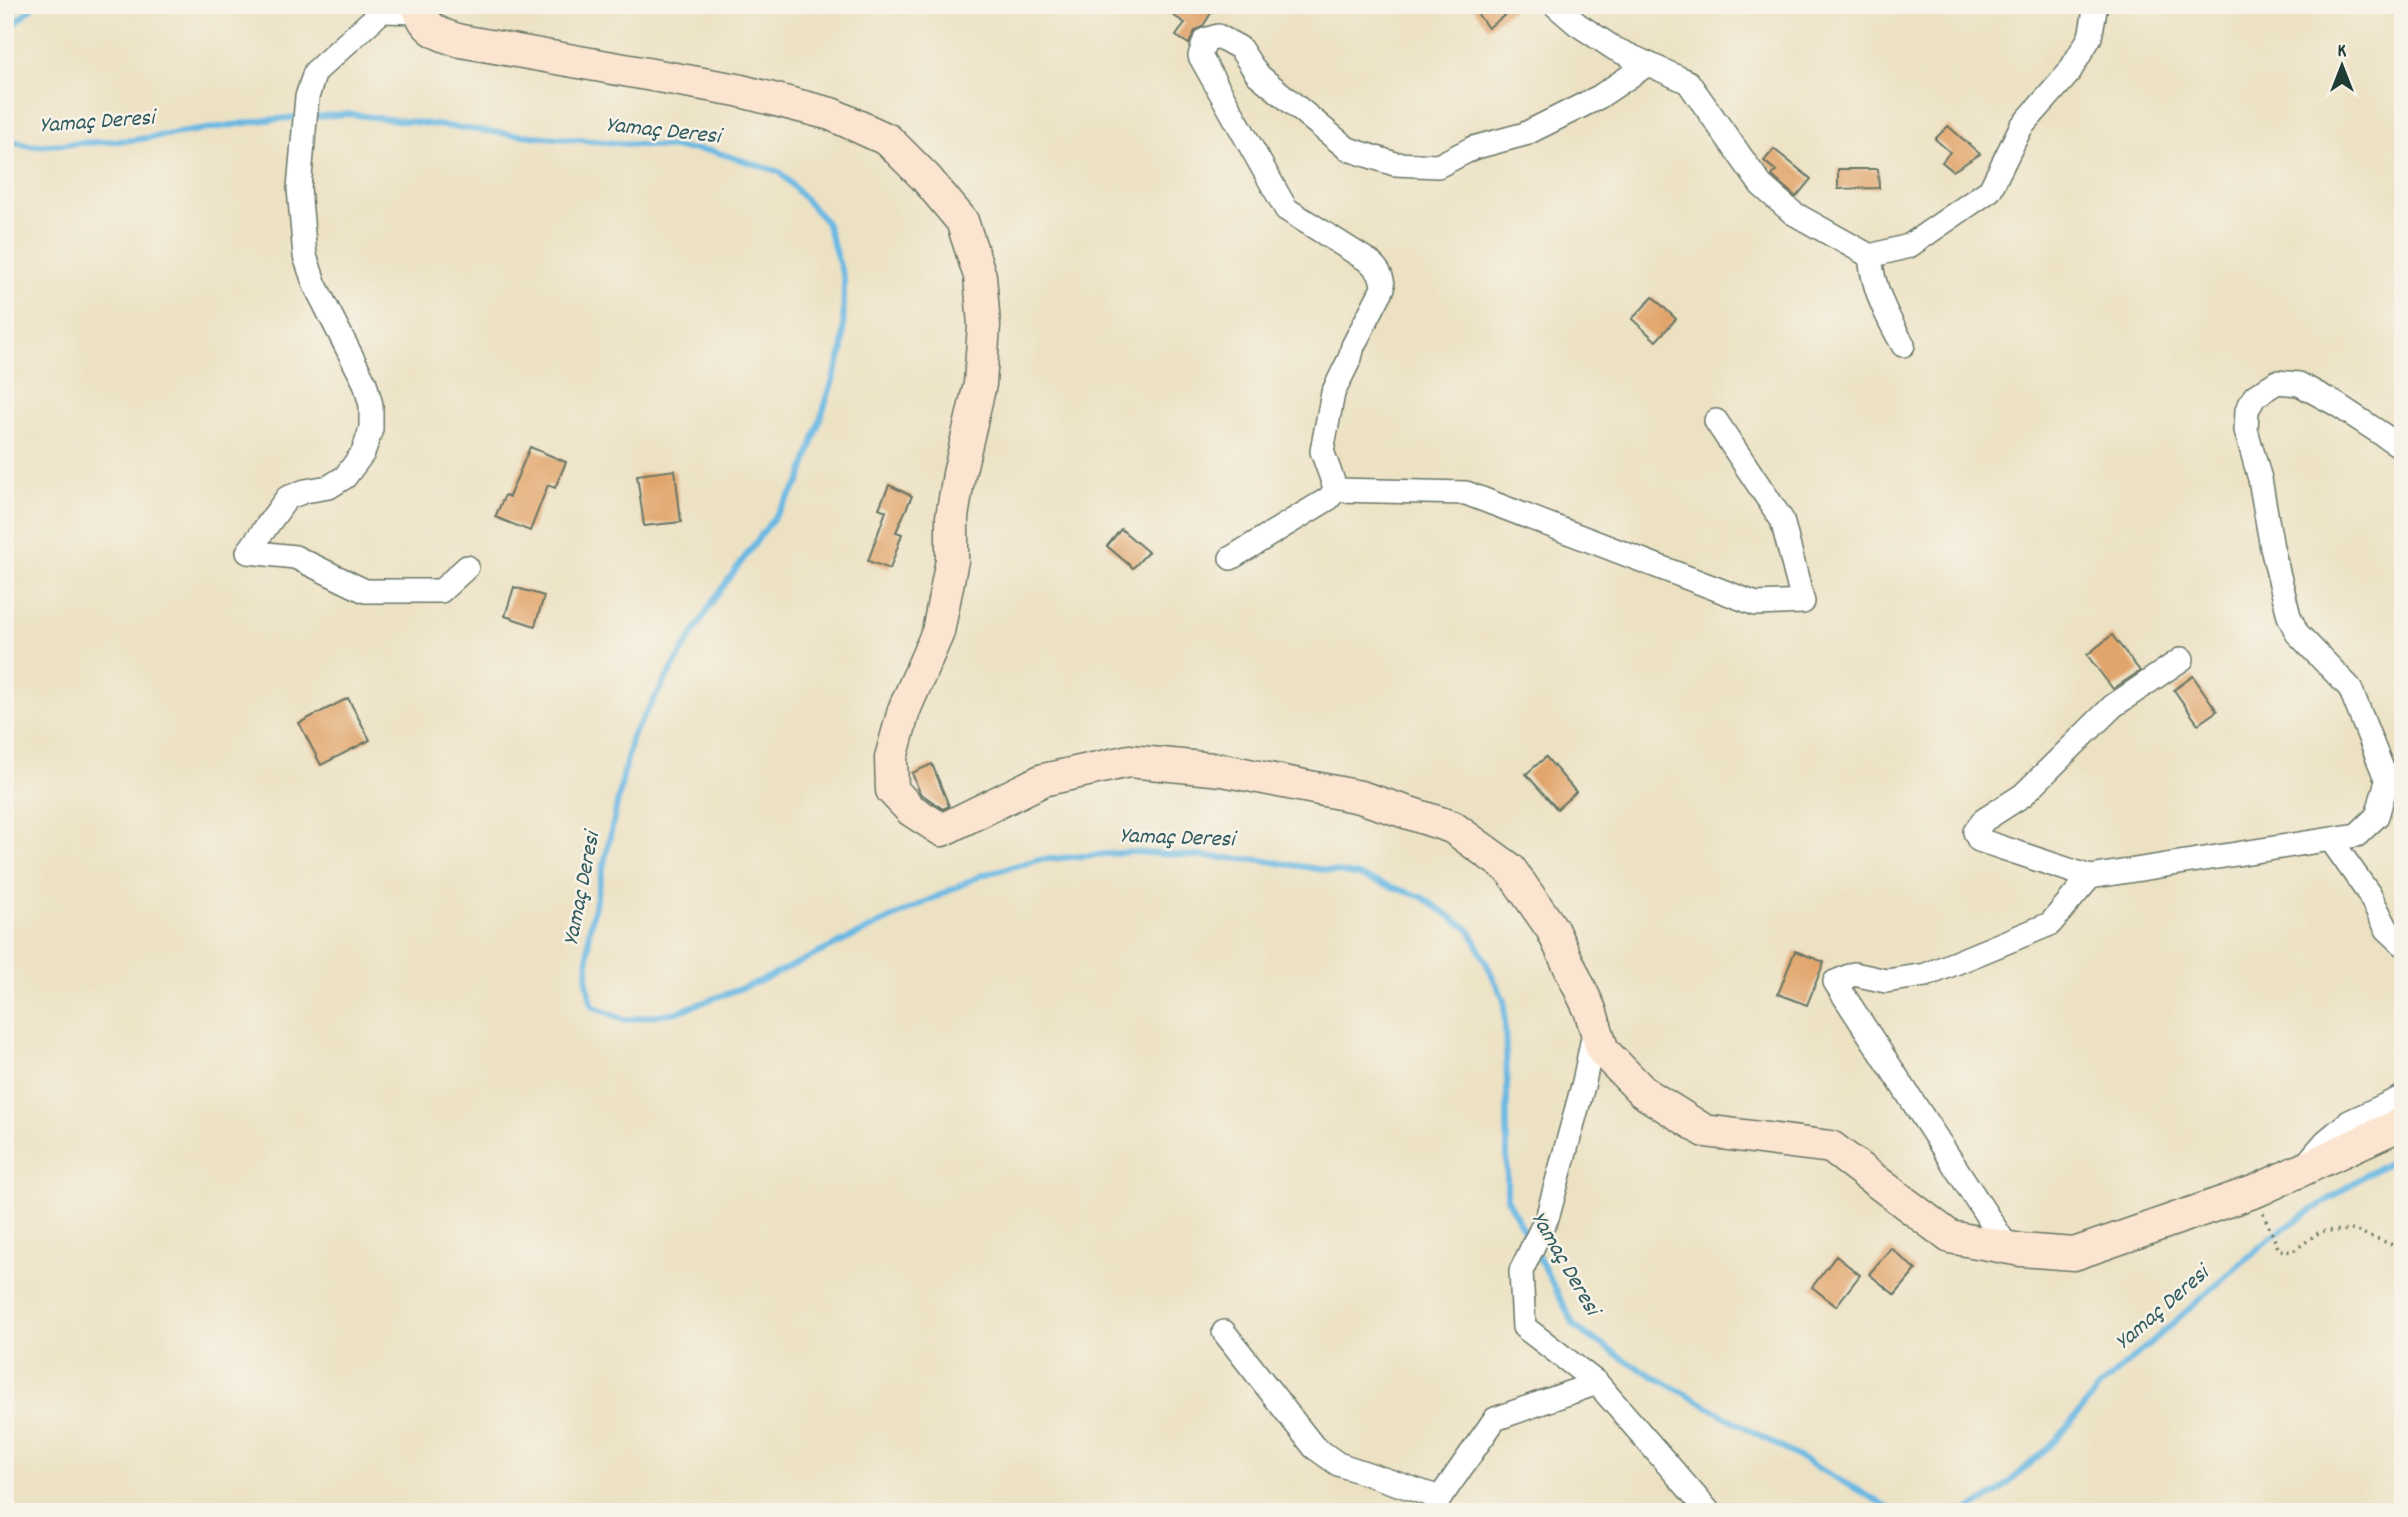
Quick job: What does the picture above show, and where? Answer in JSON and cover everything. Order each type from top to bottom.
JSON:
[{"type":"street","points":[[1555,5],[1577,24],[1615,49],[1688,82],[1761,185],[1793,213],[1870,257],[1909,246],[1990,190],[2021,127],[2068,74],[2090,37],[2096,5]]},
{"type":"street","points":[[467,567],[441,591],[365,591],[295,557],[248,552],[288,498],[304,491],[329,487],[345,477],[363,453],[371,429],[371,405],[365,383],[315,285],[304,256],[299,188],[306,104],[315,72],[382,11],[419,9],[435,33],[461,41],[737,90],[831,114],[888,140],[926,178],[961,221],[980,275],[984,325],[980,384],[959,474],[952,517],[952,560],[938,632],[904,710],[891,758],[892,790],[911,810],[942,830],[1042,780],[1129,761],[1223,770],[1360,797],[1452,827],[1510,869],[1552,929],[1590,1010],[1603,1052],[1643,1092],[1705,1132],[1831,1147],[1950,1237],[2008,1248],[2074,1254],[2256,1191],[2403,1123]]},
{"type":"street","points":[[1336,490],[1321,451],[1333,393],[1353,346],[1383,288],[1383,280],[1370,262],[1286,209],[1200,56],[1205,40],[1218,36],[1240,48],[1257,74],[1348,149],[1395,164],[1438,166],[1473,148],[1525,134],[1599,97],[1648,64]]},
{"type":"street","points":[[1870,257],[1871,272],[1885,313],[1903,345]]},
{"type":"street","points":[[2182,659],[2113,706],[2023,795],[1984,820],[1975,832],[1979,840],[2090,877],[2357,835],[2377,816],[2387,780],[2350,688],[2297,633],[2289,616],[2272,548],[2260,479],[2246,430],[2247,410],[2255,396],[2277,382],[2300,384],[2403,448]]},
{"type":"street","points":[[1231,558],[1328,499],[1336,490],[1465,493],[1756,604],[1803,602],[1782,520],[1716,421]]},
{"type":"street","points":[[2331,840],[2369,894],[2387,929],[2403,944]]},
{"type":"street","points":[[2008,1248],[1835,982],[1854,974],[1886,981],[1926,975],[1939,970],[2050,924],[2090,877]]},
{"type":"street","points":[[1595,1027],[1584,1082],[1548,1215],[1521,1271],[1524,1327],[1597,1383],[1709,1512]]},
{"type":"street","points":[[2300,1171],[2326,1140],[2348,1122],[2403,1097]]},
{"type":"street","points":[[1224,1332],[1314,1447],[1338,1464],[1442,1505],[1494,1419],[1597,1383]]},
{"type":"path","points":[[2266,1221],[2279,1250],[2292,1252],[2321,1231],[2354,1230],[2403,1249]]},
{"type":"building","points":[[1157,5],[1216,5],[1203,26],[1195,31],[1189,44],[1176,36],[1185,23]]},
{"type":"building","points":[[1471,5],[1518,5],[1488,28]]},
{"type":"building","points":[[1948,126],[1980,154],[1953,171],[1942,162],[1950,152],[1935,139]]},
{"type":"building","points":[[1774,149],[1811,179],[1796,197],[1772,176],[1776,171],[1764,161]]},
{"type":"building","points":[[1838,169],[1878,169],[1879,188],[1838,189]]},
{"type":"building","points":[[1653,297],[1676,319],[1656,341],[1632,319]]},
{"type":"building","points":[[530,447],[566,462],[555,488],[548,485],[530,531],[495,517],[505,495],[509,497]]},
{"type":"building","points":[[675,470],[681,522],[644,526],[637,475]]},
{"type":"building","points":[[889,485],[912,496],[896,532],[902,534],[890,569],[868,561],[886,511],[879,508]]},
{"type":"building","points":[[1121,529],[1148,552],[1133,568],[1107,546]]},
{"type":"building","points":[[514,587],[544,596],[535,626],[505,616]]},
{"type":"building","points":[[2112,635],[2140,671],[2113,689],[2087,655]]},
{"type":"building","points":[[2193,676],[2217,711],[2198,724],[2174,690]]},
{"type":"building","points":[[348,698],[370,740],[321,765],[299,723]]},
{"type":"building","points":[[1546,757],[1576,792],[1557,809],[1526,774]]},
{"type":"building","points":[[932,764],[949,806],[943,809],[920,793],[912,773]]},
{"type":"building","points":[[1795,951],[1824,962],[1807,1005],[1778,994]]},
{"type":"building","points":[[1891,1248],[1916,1270],[1895,1295],[1869,1274]]},
{"type":"building","points":[[1836,1256],[1860,1275],[1836,1306],[1812,1287]]},
{"type":"waterway","name":"Yamaç Deresi","points":[[5,34],[34,5]]},
{"type":"waterway","name":"Yamaç Deresi","points":[[311,117],[348,114],[509,134],[712,151],[780,172],[826,222],[844,279],[843,349],[800,482],[714,599],[632,736],[589,932],[587,982],[592,1006],[625,1020],[677,1012],[758,982],[982,875],[1037,860],[1131,852],[1261,860],[1356,875],[1422,897],[1470,930],[1504,1000],[1507,1198],[1530,1242]]},
{"type":"waterway","name":"Yamaç Deresi","points":[[5,139],[30,146],[133,140],[301,117]]},
{"type":"waterway","name":"Yamaç Deresi","points":[[1966,1512],[2000,1491],[2058,1438],[2100,1387],[2270,1238],[2367,1174],[2394,1160],[2403,1159]]},
{"type":"waterway","name":"Yamaç Deresi","points":[[1537,1254],[1575,1327],[1628,1362],[1897,1512]]}]
